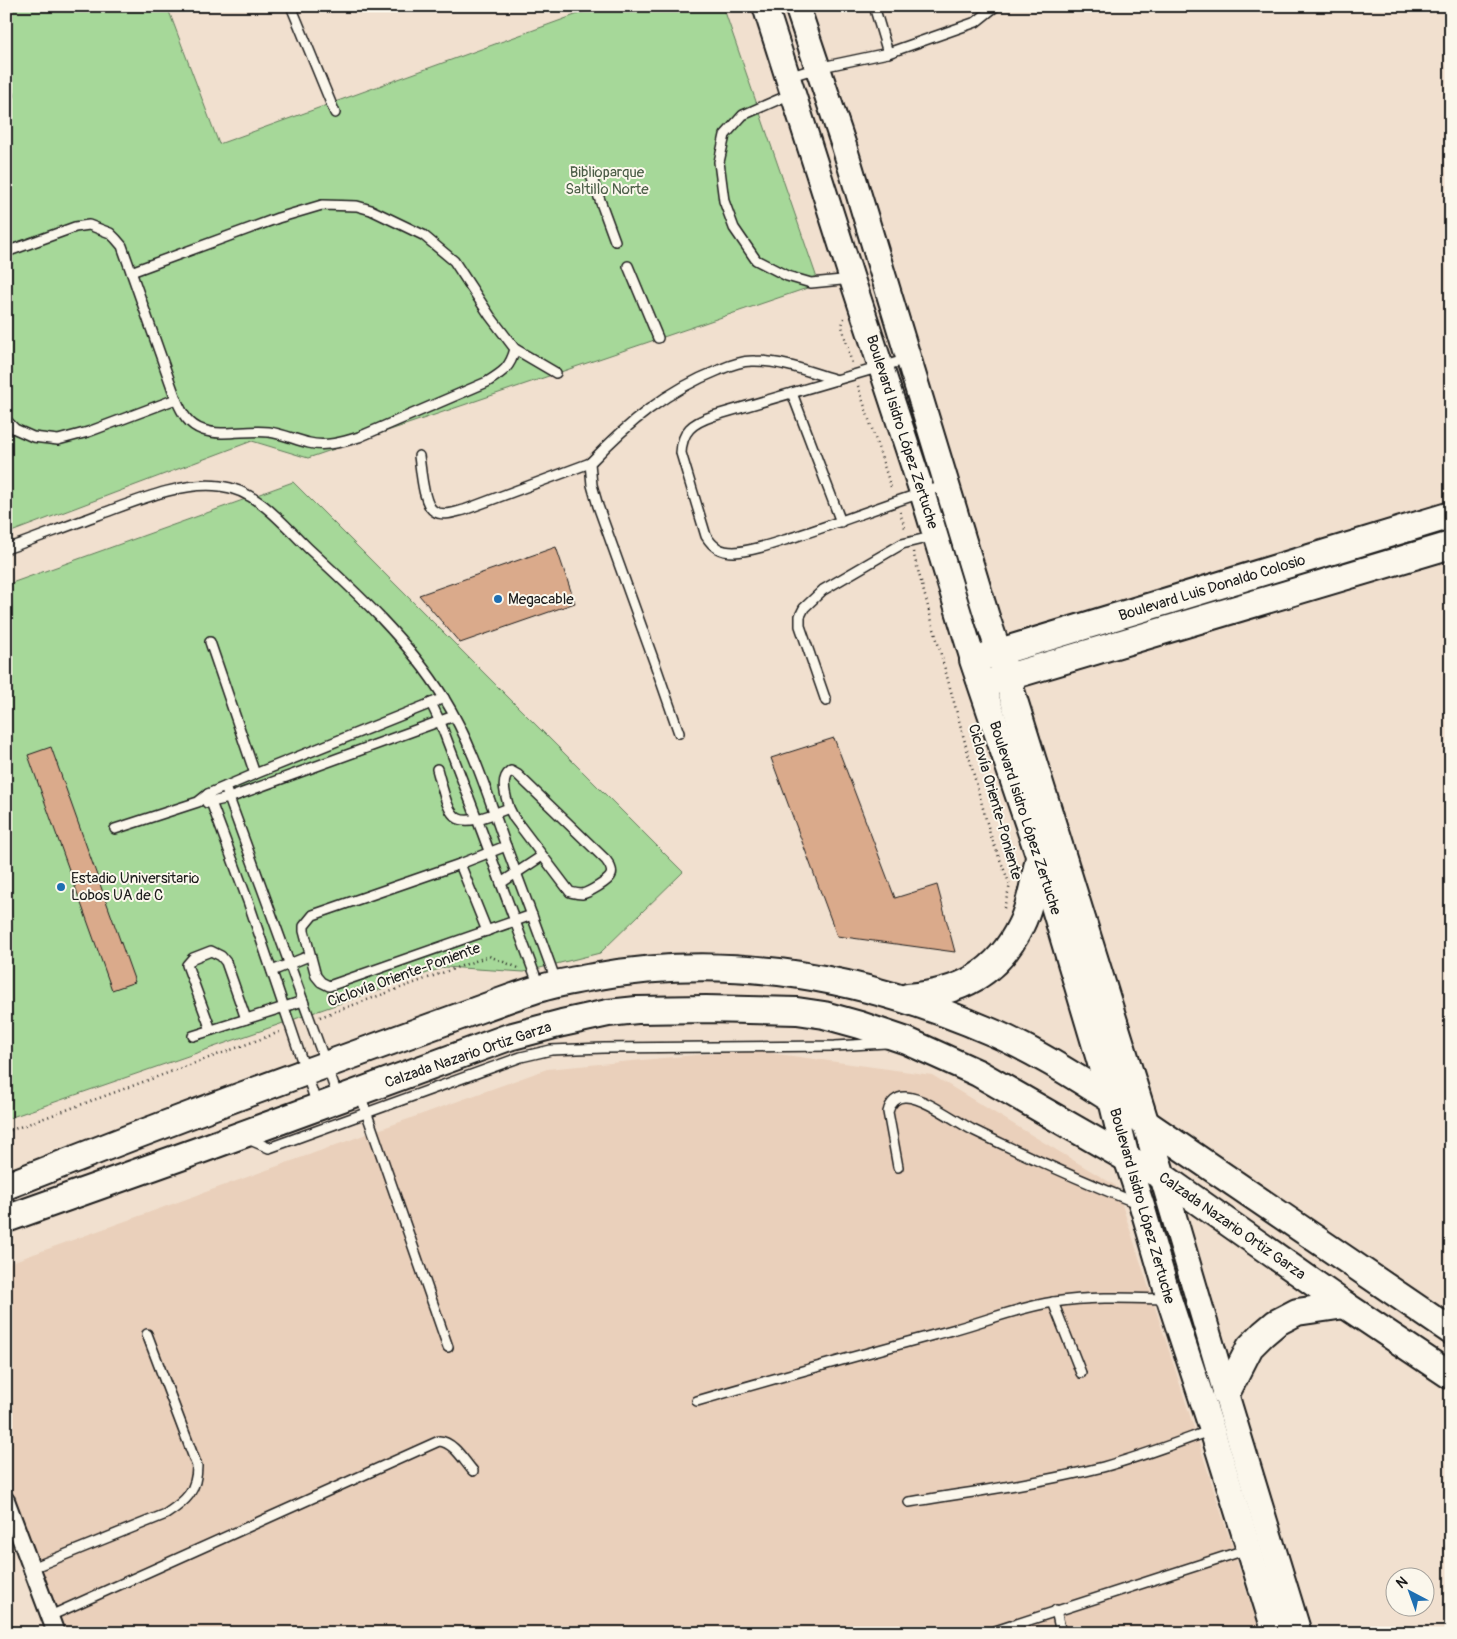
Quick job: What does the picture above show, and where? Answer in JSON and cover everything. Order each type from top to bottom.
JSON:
[{"type":"main road","name":"Boulevard Isidro López Zertuche","points":[[765,6],[936,536],[981,685],[1039,855],[1112,1100],[1126,1158],[1169,1299],[1212,1430],[1259,1544],[1299,1633]]},
{"type":"main road","name":"Boulevard Isidro López Zertuche","points":[[797,6],[846,156],[987,617],[1162,1176],[1226,1394],[1259,1544],[1275,1633]]},
{"type":"main road","name":"Boulevard Luis Donaldo Colosio","points":[[973,660],[1451,515]]},
{"type":"main road","name":"Boulevard Luis Donaldo Colosio","points":[[981,685],[1007,679],[1451,545]]},
{"type":"main road","points":[[898,998],[930,995],[951,990],[970,982],[987,970],[1009,946],[1022,924],[1032,890],[1039,855]]},
{"type":"main road","points":[[6,1186],[151,1128],[544,982],[648,970],[712,968],[766,970],[824,978],[930,1007],[997,1035],[1062,1070],[1112,1100],[1451,1331]]},
{"type":"main road","name":"Calzada Nazario Ortiz Garza","points":[[6,1219],[241,1135],[345,1103],[509,1037],[562,1022],[608,1013],[638,1010],[797,1011],[824,1015],[908,1041],[978,1073],[1126,1158],[1162,1176],[1451,1376]]},
{"type":"main road","points":[[1226,1394],[1250,1348],[1276,1323],[1297,1312],[1345,1304]]},
{"type":"street","points":[[6,1500],[56,1633]]},
{"type":"lane","points":[[291,6],[336,113]]},
{"type":"lane","points":[[874,6],[888,53]]},
{"type":"lane","points":[[852,279],[811,283],[787,276],[756,260],[734,228],[724,201],[719,162],[726,135],[743,115],[817,68],[888,53],[976,22],[996,6]]},
{"type":"lane","points":[[590,173],[615,241]]},
{"type":"lane","points":[[131,272],[278,218],[322,205],[357,206],[371,210],[423,235],[454,261],[514,349],[556,373]]},
{"type":"lane","points":[[6,252],[74,227],[89,225],[110,233],[116,238],[122,246],[176,399],[184,416],[193,425],[204,431],[222,433],[268,432],[310,444],[332,444],[359,437],[487,382],[504,372],[511,362],[514,349]]},
{"type":"lane","points":[[628,266],[658,338]]},
{"type":"lane","points":[[419,456],[429,507],[434,512],[449,514],[590,463],[627,425],[662,399],[687,384],[733,364],[753,360],[778,363],[838,380]]},
{"type":"lane","points":[[908,360],[698,421],[689,429],[682,442],[681,453],[706,536],[712,546],[722,551],[734,552],[759,547],[842,522],[896,501],[947,485]]},
{"type":"lane","points":[[792,393],[842,522]]},
{"type":"lane","points":[[6,420],[15,429],[32,437],[58,440],[88,432],[176,399]]},
{"type":"lane","points":[[590,463],[592,485],[598,506],[679,733]]},
{"type":"lane","points":[[6,549],[133,502],[160,494],[207,485],[235,489],[260,502],[375,611],[401,639],[444,698],[469,748],[532,915],[544,982]]},
{"type":"lane","points":[[826,701],[800,626],[800,616],[804,608],[823,590],[902,544],[936,536]]},
{"type":"lane","points":[[210,642],[255,774]]},
{"type":"lane","points":[[210,799],[225,787],[255,774],[444,698]]},
{"type":"lane","points":[[432,703],[515,922],[544,982]]},
{"type":"lane","points":[[115,829],[198,802],[229,798],[454,716]]},
{"type":"lane","points":[[437,769],[447,804],[452,814],[461,820],[477,820],[509,808]]},
{"type":"lane","points":[[511,771],[518,775],[606,860],[612,871],[608,880],[586,892],[573,893],[565,887],[509,808],[504,781],[506,774],[511,771]]},
{"type":"lane","points":[[225,787],[310,1021],[316,1068],[345,1103]]},
{"type":"lane","points":[[210,799],[249,904],[291,1028],[316,1068],[345,1103],[448,1347]]},
{"type":"lane","points":[[506,846],[313,915],[304,926],[309,956],[318,979],[329,986],[532,915]]},
{"type":"lane","points":[[501,883],[542,856]]},
{"type":"lane","points":[[460,864],[487,931]]},
{"type":"lane","points":[[249,904],[266,899]]},
{"type":"lane","points":[[211,1030],[188,965],[193,958],[211,951],[226,962],[246,1019]]},
{"type":"lane","points":[[272,971],[309,956]]},
{"type":"lane","points":[[193,1036],[302,1001]]},
{"type":"lane","points":[[241,1135],[269,1148],[345,1103],[551,1050],[835,1046],[908,1041]]},
{"type":"lane","points":[[898,1167],[888,1112],[889,1106],[902,1096],[921,1101],[968,1127],[1052,1168],[1142,1206]]},
{"type":"lane","points":[[697,1401],[961,1328],[1027,1307],[1053,1302],[1105,1298],[1169,1299]]},
{"type":"lane","points":[[1053,1302],[1081,1373]]},
{"type":"lane","points":[[32,1568],[166,1514],[184,1502],[191,1494],[195,1485],[197,1466],[147,1334]]},
{"type":"lane","points":[[909,1502],[1030,1483],[1067,1475],[1145,1454],[1212,1430]]},
{"type":"lane","points":[[50,1616],[439,1441],[445,1441],[451,1445],[473,1472]]},
{"type":"lane","points":[[989,1633],[1259,1544]]},
{"type":"lane","points":[[1056,1610],[1060,1633]]},
{"type":"path","name":"Ciclovía Oriente-Poniente","points":[[844,316],[842,326],[855,375],[910,542],[990,834],[1010,885],[1001,920]]},
{"type":"path","name":"Ciclovía Oriente-Poniente","points":[[310,1021],[489,956],[544,982]]},
{"type":"path","points":[[6,1132],[291,1028]]},
{"type":"shaded area","points":[[748,1050],[932,1075],[1116,1186],[1260,1633],[63,1633],[6,1472],[6,1264],[547,1069]]},
{"type":"green space","name":"Biblioparque Saltillo Norte","points":[[6,6],[167,6],[219,144],[600,6],[723,6],[819,284],[308,458],[252,441],[6,534]]},
{"type":"green space","points":[[293,482],[683,872],[600,953],[524,972],[445,967],[6,1119],[6,585]]},
{"type":"building","name":"Megacable","points":[[556,547],[575,603],[460,643],[419,595]]},
{"type":"building","points":[[834,738],[895,898],[937,885],[955,952],[837,936],[771,758]]},
{"type":"building","points":[[51,747],[135,982],[112,990],[28,755]]},
{"type":"railway","points":[[6,1626],[8,1633]]},
{"type":"place","name":"Megacable","points":[[498,599]]},
{"type":"place","name":"Estadio Universitario Lobos UA de C","points":[[61,887]]}]
